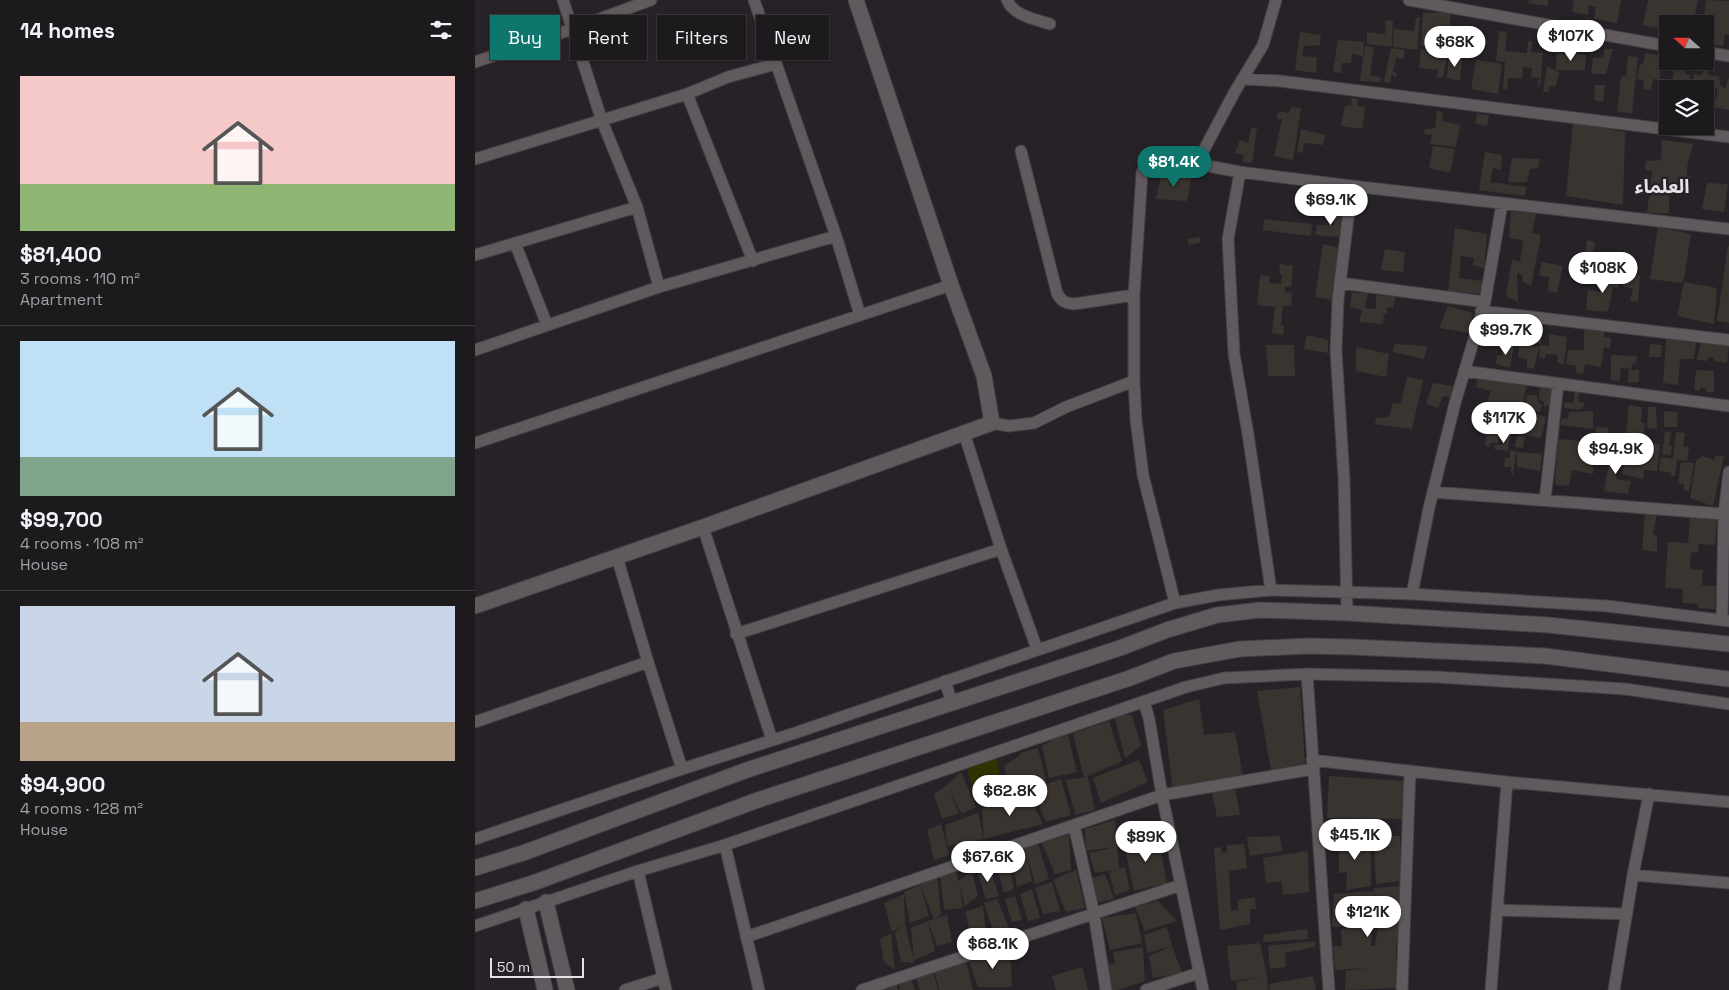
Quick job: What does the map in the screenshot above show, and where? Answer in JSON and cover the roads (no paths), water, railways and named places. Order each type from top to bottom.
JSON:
[{"type":"main road","points":[[475,606],[703,527],[992,422],[984,376],[951,285],[856,0]]},
{"type":"main road","points":[[475,868],[523,853],[747,770],[1217,615],[1260,610],[1347,613],[1548,625],[1729,644]]},
{"type":"main road","points":[[475,901],[533,883],[758,800],[1130,678],[1174,661],[1240,649],[1309,646],[1353,647],[1545,656],[1729,679]]},
{"type":"main road","points":[[546,902],[567,990]]},
{"type":"main road","points":[[526,909],[545,990]]},
{"type":"street","points":[[563,0],[570,23]]},
{"type":"street","points":[[610,15],[651,0]]},
{"type":"street","points":[[753,0],[836,236],[860,315]]},
{"type":"street","points":[[1007,0],[1010,6],[1019,13],[1050,24]]},
{"type":"street","points":[[1197,163],[1242,79],[1263,45],[1276,0]]},
{"type":"street","points":[[1409,0],[1659,45]]},
{"type":"street","points":[[475,62],[570,30]]},
{"type":"street","points":[[1714,54],[1729,56]]},
{"type":"street","points":[[582,60],[602,121],[637,207],[659,287]]},
{"type":"street","points":[[475,159],[687,94],[728,77],[776,64]]},
{"type":"street","points":[[1242,79],[1280,81],[1729,137]]},
{"type":"street","points":[[687,94],[753,261]]},
{"type":"street","points":[[1021,151],[1057,293],[1061,300],[1074,304],[1134,295]]},
{"type":"street","points":[[1175,603],[1143,475],[1133,381],[1134,295],[1142,173],[1146,164],[1152,158],[1165,158],[1240,172],[1352,186],[1729,229]]},
{"type":"street","points":[[1240,172],[1228,239],[1234,354],[1271,590]]},
{"type":"street","points":[[1347,613],[1344,479],[1336,350],[1338,300],[1352,186]]},
{"type":"street","points":[[1412,594],[1433,492],[1464,371],[1483,307],[1502,204]]},
{"type":"street","points":[[475,255],[637,207]]},
{"type":"street","points":[[475,350],[659,287],[836,236]]},
{"type":"street","points":[[515,243],[547,325]]},
{"type":"street","points":[[1340,283],[1483,307],[1729,340]]},
{"type":"street","points":[[475,443],[951,285]]},
{"type":"street","points":[[1464,371],[1729,406]]},
{"type":"street","points":[[992,422],[1009,426],[1034,423],[1073,404],[1133,381]]},
{"type":"street","points":[[1545,500],[1558,384]]},
{"type":"street","points":[[963,433],[1001,549],[1037,649]]},
{"type":"street","points":[[475,839],[1175,603],[1218,595],[1271,590],[1412,594],[1607,606],[1725,621],[1726,554],[1724,514],[1729,472]]},
{"type":"street","points":[[1433,492],[1724,514]]},
{"type":"street","points":[[703,527],[736,634],[772,740]]},
{"type":"street","points":[[736,634],[1001,549]]},
{"type":"street","points":[[617,557],[682,769]]},
{"type":"street","points":[[475,722],[648,662]]},
{"type":"street","points":[[1307,674],[1329,990]]},
{"type":"street","points":[[475,926],[638,871],[725,845],[1185,687],[1224,678],[1307,674],[1437,677],[1625,689],[1729,704]]},
{"type":"street","points":[[945,681],[952,703]]},
{"type":"street","points":[[1144,701],[1203,990]]},
{"type":"street","points":[[746,937],[1162,795],[1313,765],[1410,771],[1507,782],[1729,802]]},
{"type":"street","points":[[1402,990],[1410,771]]},
{"type":"street","points":[[1491,990],[1507,782]]},
{"type":"street","points":[[1614,990],[1633,874],[1649,794]]},
{"type":"street","points":[[1074,825],[1094,914],[1106,990]]},
{"type":"street","points":[[725,845],[759,990]]},
{"type":"street","points":[[638,871],[665,990]]},
{"type":"street","points":[[1633,874],[1729,883]]},
{"type":"street","points":[[863,990],[1181,885]]},
{"type":"street","points":[[1497,910],[1627,914]]},
{"type":"street","points":[[1146,990],[1199,973]]},
{"type":"street","points":[[625,990],[663,978]]},
{"type":"district","name":"العلماء","points":[[1662,186]]}]
